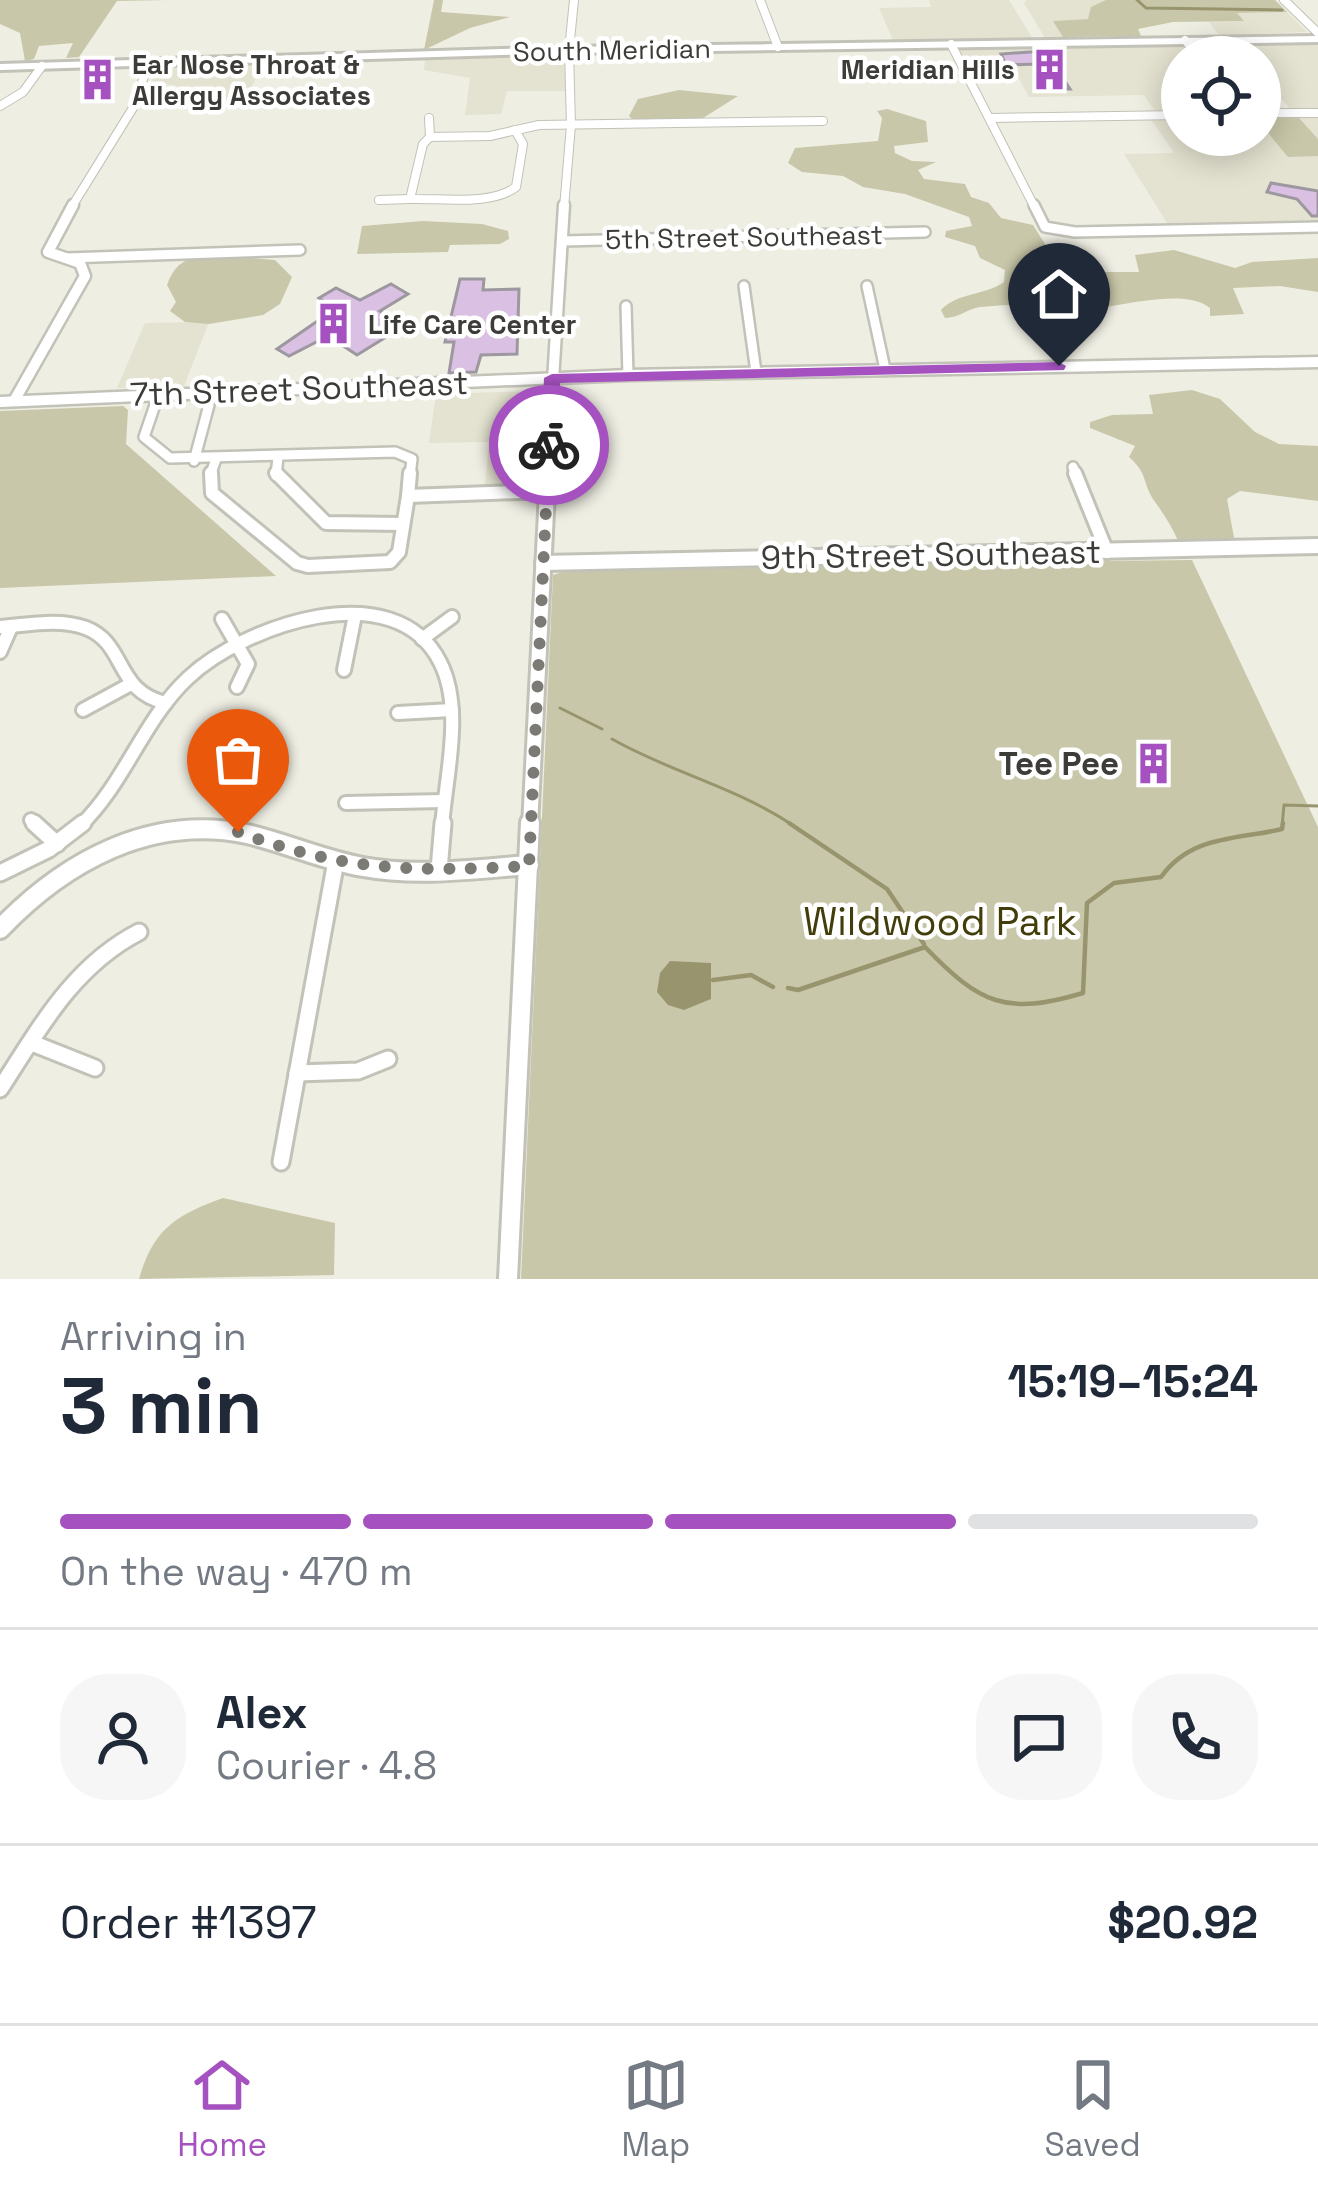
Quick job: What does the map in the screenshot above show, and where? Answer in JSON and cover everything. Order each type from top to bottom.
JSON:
[{"type":"main road","name":"South Meridian","points":[[1281,37],[1318,36]]},
{"type":"main road","name":"South Meridian","points":[[0,68],[569,50],[1161,40]]},
{"type":"street","points":[[508,1279],[574,0]]},
{"type":"street","points":[[760,0],[778,46]]},
{"type":"street","points":[[1284,0],[1318,36]]},
{"type":"street","points":[[951,44],[1039,218],[1050,229],[1318,227]]},
{"type":"street","points":[[7,402],[85,276],[80,263],[48,252],[136,103],[148,62]]},
{"type":"street","points":[[0,106],[23,92],[43,66]]},
{"type":"street","points":[[1281,113],[1318,112]]},
{"type":"street","points":[[990,118],[1161,115]]},
{"type":"street","points":[[429,118],[430,137]]},
{"type":"street","points":[[410,199],[423,144],[430,137],[490,136],[571,125],[823,122]]},
{"type":"street","points":[[379,200],[495,197],[511,192],[524,145],[515,130]]},
{"type":"street","name":"5th Street Southeast","points":[[563,241],[925,232]]},
{"type":"street","points":[[66,258],[300,250]]},
{"type":"street","points":[[744,286],[756,372]]},
{"type":"street","points":[[868,286],[886,369]]},
{"type":"street","points":[[626,306],[628,375]]},
{"type":"street","name":"7th Street Southeast","points":[[7,402],[628,375],[1318,362]]},
{"type":"street","points":[[158,396],[144,437],[170,458],[406,454],[412,459],[399,552],[390,562],[324,568],[297,562],[212,493],[209,478],[216,459]]},
{"type":"street","points":[[194,460],[209,405]]},
{"type":"street","points":[[278,457],[276,477],[326,523],[404,524]]},
{"type":"street","points":[[1073,467],[1107,552]]},
{"type":"street","points":[[408,496],[547,491]]},
{"type":"street","name":"9th Street Southeast","points":[[543,562],[1318,546]]},
{"type":"street","points":[[0,873],[57,844],[106,797],[166,703],[202,664],[237,642],[292,620],[356,615],[384,620],[422,639],[449,679],[452,710],[440,870]]},
{"type":"street","points":[[344,670],[356,615]]},
{"type":"street","points":[[422,639],[452,616]]},
{"type":"street","points":[[222,619],[248,664],[237,687]]},
{"type":"street","points":[[0,652],[6,627],[90,630],[104,641],[129,685],[144,698],[166,703]]},
{"type":"street","points":[[83,710],[129,685]]},
{"type":"street","points":[[398,713],[452,710]]},
{"type":"street","points":[[346,803],[444,801]]},
{"type":"street","points":[[31,820],[57,844]]},
{"type":"street","points":[[0,929],[43,887],[73,866],[124,842],[158,834],[225,830],[365,868],[529,866]]},
{"type":"street","points":[[281,1162],[336,861]]},
{"type":"street","points":[[0,1089],[82,974],[111,946],[139,932]]},
{"type":"street","points":[[32,1043],[95,1068]]},
{"type":"street","points":[[297,1073],[358,1071],[388,1059]]},
{"type":"shaded area","points":[[929,0],[1009,0],[1033,39],[893,40],[879,8],[931,7]]},
{"type":"shaded area","points":[[1106,0],[1089,19],[1054,21],[1063,37],[1045,38],[1024,3]]},
{"type":"shaded area","points":[[1287,12],[1307,32],[1219,35],[1209,22],[1243,21],[1236,13]]},
{"type":"shaded area","points":[[1318,43],[1318,220],[1167,223],[1124,154],[1281,156],[1281,117],[1297,117],[1281,98],[1281,44]]},
{"type":"shaded area","points":[[1161,46],[1161,134],[1146,112],[1155,111],[1144,95],[1029,97],[1016,73],[971,73],[960,50]]},
{"type":"shaded area","points":[[555,54],[563,60],[567,91],[507,91],[501,114],[465,115],[470,78],[424,70],[425,59]]},
{"type":"shaded area","points":[[262,63],[247,99],[207,99],[174,85],[151,83],[156,68],[164,65]]},
{"type":"shaded area","points":[[209,322],[184,386],[117,388],[145,323]]},
{"type":"shaded area","points":[[537,391],[532,483],[485,485],[489,442],[429,443],[436,394]]},
{"type":"shaded area","points":[[670,961],[711,963],[711,999],[684,1010],[668,1005],[657,992],[660,973]]},
{"type":"green space","points":[[0,0],[167,0],[117,1],[79,57],[66,58],[73,43],[39,46],[34,59],[25,61],[20,33],[0,24]]},
{"type":"green space","points":[[434,0],[443,0],[441,12],[510,17],[470,28],[424,50]]},
{"type":"green space","points":[[1106,0],[1275,0],[1287,12],[1237,13],[1244,21],[1173,22],[1138,29],[1141,36],[1063,37],[1053,21],[1088,19],[1091,7]]},
{"type":"green space","points":[[679,90],[738,96],[703,118],[633,120],[629,116],[638,99]]},
{"type":"green space","points":[[887,109],[926,121],[928,142],[894,146],[895,153],[912,161],[936,162],[918,170],[924,179],[965,184],[971,197],[989,203],[1001,218],[1033,225],[1052,255],[1050,265],[1065,278],[1101,283],[1103,272],[1139,272],[1135,255],[1174,250],[1235,268],[1252,262],[1318,258],[1318,292],[1280,286],[1233,288],[1244,314],[1210,316],[1210,308],[1197,301],[1158,299],[1054,314],[1027,305],[980,307],[945,318],[941,310],[948,304],[1004,282],[1005,270],[980,258],[975,246],[945,237],[946,231],[972,226],[969,217],[905,194],[863,187],[843,176],[802,172],[788,163],[795,148],[878,141],[882,118],[877,111]]},
{"type":"green space","points":[[1281,117],[1298,117],[1318,139],[1318,156],[1288,157],[1281,148]]},
{"type":"green space","points":[[423,221],[482,224],[508,231],[509,239],[500,244],[450,245],[448,252],[357,254],[362,226]]},
{"type":"green space","points":[[194,258],[275,260],[292,277],[280,304],[263,315],[209,324],[185,322],[170,311],[176,302],[167,285],[179,266]]},
{"type":"green space","points":[[1192,390],[1220,399],[1255,432],[1279,444],[1318,446],[1318,501],[1240,491],[1227,499],[1235,543],[1179,543],[1129,457],[1135,446],[1090,428],[1090,422],[1112,415],[1153,414],[1149,395]]},
{"type":"green space","points":[[123,406],[128,410],[126,444],[276,576],[0,588],[0,411]]},
{"type":"green space","name":"Wildwood Park","points":[[1192,560],[1318,827],[1318,1279],[521,1279],[553,575],[578,567]]},
{"type":"green space","points":[[223,1198],[335,1223],[334,1275],[139,1279],[151,1248],[169,1226]]},
{"type":"building","name":"Meridian Hills","points":[[1046,52],[1070,89],[1053,89],[1038,64],[1006,65],[1001,54]]},
{"type":"building","points":[[1271,183],[1318,191],[1318,216],[1312,216],[1297,199],[1267,192]]},
{"type":"building","points":[[460,279],[484,279],[483,290],[519,289],[517,354],[481,355],[476,372],[449,373],[454,342],[445,342]]},
{"type":"building","name":"Life Care Center","points":[[391,284],[408,294],[380,311],[404,326],[357,355],[328,336],[289,356],[277,349],[335,309],[319,298],[336,288],[360,300]]},
{"type":"waterway","points":[[1137,0],[1146,8],[1282,10]]},
{"type":"waterway","points":[[560,708],[602,729]]},
{"type":"waterway","points":[[612,739],[791,824]]},
{"type":"waterway","points":[[1282,826],[1284,805],[1318,806]]},
{"type":"waterway","points":[[788,988],[798,990],[925,947],[962,981],[996,1000],[1034,1004],[1083,993],[1087,903],[1114,883],[1161,877],[1200,846],[1282,829],[1283,823]]},
{"type":"waterway","points":[[791,824],[794,826]]},
{"type":"waterway","points":[[791,824],[887,889],[924,944]]},
{"type":"waterway","points":[[713,980],[751,975],[773,987]]},
{"type":"way so far","points":[[238,832],[365,868],[417,872],[529,866],[549,445]]},
{"type":"place","name":"Meridian Hills","points":[[1049,69]]},
{"type":"place","name":"Ear Nose Throat & Allergy Associates","points":[[98,80]]},
{"type":"place","name":"Life Care Center","points":[[334,324]]},
{"type":"place","name":"Tee Pee","points":[[1153,764]]},
{"type":"route","points":[[549,445],[552,378],[1059,366]]}]
